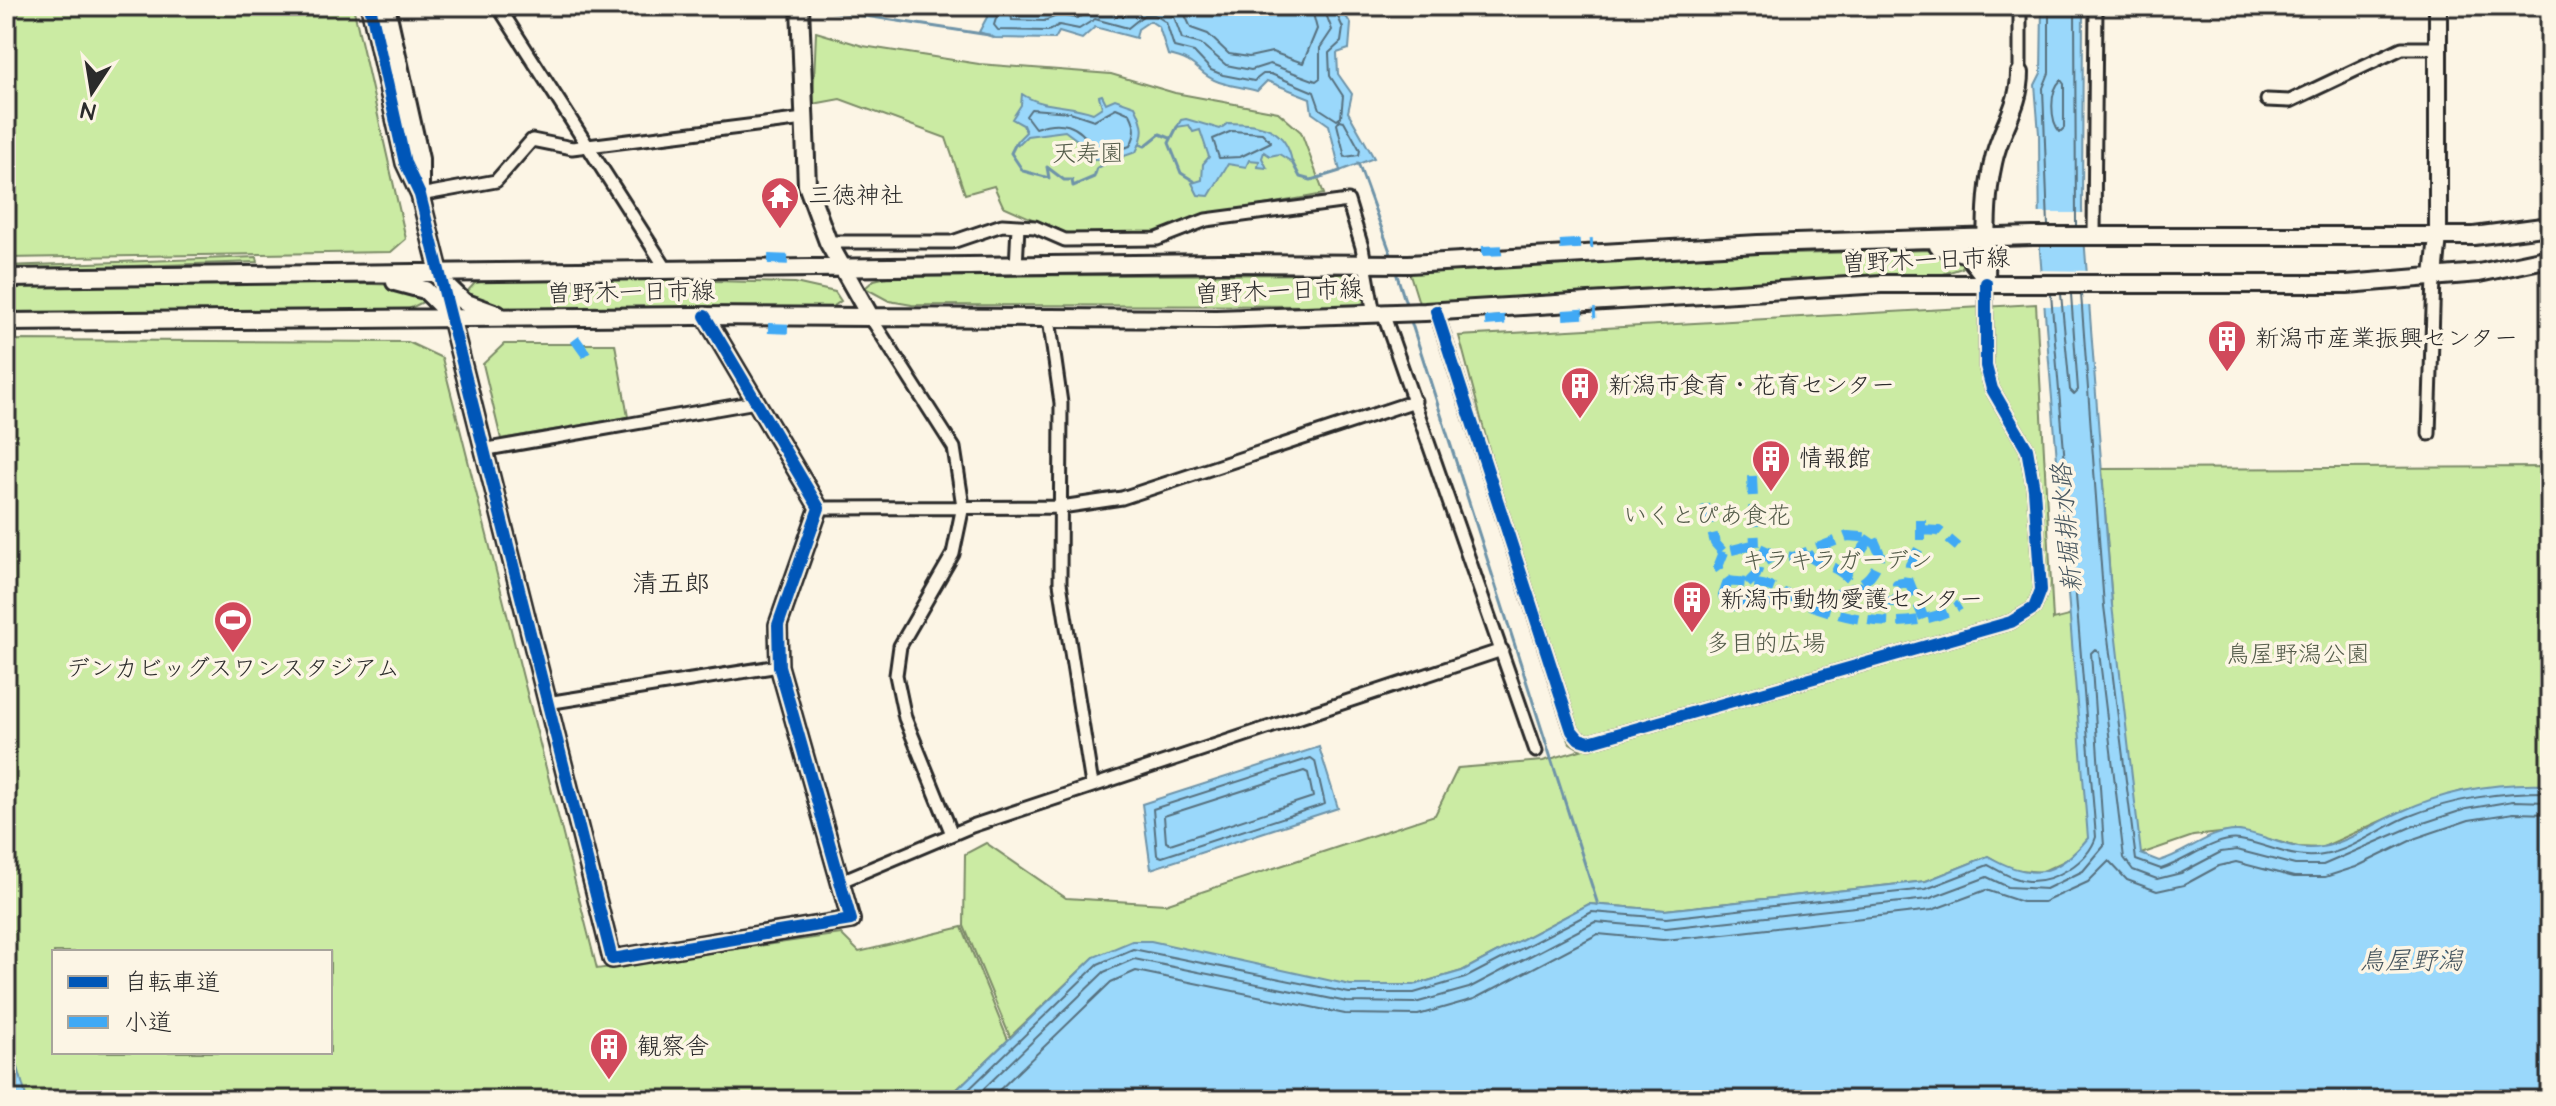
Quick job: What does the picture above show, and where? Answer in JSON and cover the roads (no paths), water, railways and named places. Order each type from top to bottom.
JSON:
[{"type":"main road","points":[[800,6],[807,185],[828,242],[871,318]]},
{"type":"main road","points":[[2434,277],[2438,236],[2438,6]]},
{"type":"main road","points":[[376,7],[405,163],[420,195],[437,274],[612,959],[851,920],[779,666],[778,625],[819,508],[705,316]]},
{"type":"main road","points":[[1881,240],[1904,246],[1955,249],[1985,258],[1993,162],[2014,109],[2020,73]]},
{"type":"main road","name":"曽野木一日市線","points":[[6,322],[705,316],[1216,319],[1430,312],[1933,283],[2025,236],[2474,236],[2550,226]]},
{"type":"main road","name":"曽野木一日市線","points":[[6,278],[1371,265],[1881,240],[1985,258],[2038,278],[2088,282],[2347,284],[2479,273],[2550,258]]},
{"type":"main road","points":[[370,274],[425,290],[445,310],[449,320]]},
{"type":"main road","points":[[437,274],[444,285],[464,302],[509,319]]},
{"type":"street","points":[[498,6],[667,270]]},
{"type":"street","points":[[2020,6],[2020,73]]},
{"type":"street","points":[[2092,235],[2096,6]]},
{"type":"street","points":[[2267,100],[2290,101],[2402,48],[2438,48]]},
{"type":"street","points":[[420,195],[496,181],[532,140],[572,148],[804,119]]},
{"type":"street","points":[[828,242],[952,242],[1002,225],[1035,227],[1065,240],[1157,239],[1206,220],[1348,201],[1371,265],[1383,313],[1536,751]]},
{"type":"street","points":[[1016,267],[1018,226]]},
{"type":"street","points":[[1430,312],[1572,731],[1579,739],[1589,742],[2011,622],[2034,608],[2041,590],[2030,464],[2022,436],[1992,389],[1986,366],[1985,258]]},
{"type":"street","points":[[2429,434],[2434,277]]},
{"type":"street","points":[[871,318],[954,448],[963,506],[953,554],[900,646],[896,675],[905,718],[952,834]]},
{"type":"street","points":[[1049,319],[1061,403],[1060,583],[1092,785]]},
{"type":"street","points":[[819,508],[1061,507],[1122,498],[1415,401]]},
{"type":"street","points":[[482,450],[756,402]]},
{"type":"street","points":[[839,882],[952,834],[1092,785],[1502,650]]},
{"type":"street","points":[[547,703],[779,666]]},
{"type":"water","points":[[993,6],[1339,6],[1351,24],[1349,49],[1337,53],[1338,74],[1352,94],[1348,112],[1374,158],[1340,171],[1329,125],[1312,113],[1310,98],[1267,81],[1257,91],[1211,79],[1187,61],[1168,55],[1159,27],[1150,21],[1138,29],[1136,38],[1095,27],[1082,39],[1059,32],[1055,39],[995,38],[979,32]]},
{"type":"water","name":"鳥屋野潟","points":[[2042,6],[2083,6],[2082,210],[2112,605],[2141,854],[2159,861],[2217,834],[2238,831],[2299,847],[2322,847],[2436,798],[2493,786],[2550,784],[2550,1100],[946,1100],[1094,957],[1132,941],[1151,941],[1350,985],[1414,985],[1462,971],[1589,904],[1665,910],[1926,881],[1988,856],[2017,869],[2042,871],[2065,861],[2076,851],[2088,838],[2040,252],[2039,134],[2035,85],[2041,73]]},
{"type":"water","points":[[1022,94],[1038,102],[1093,113],[1102,107],[1099,96],[1102,95],[1106,103],[1115,99],[1135,106],[1143,129],[1136,152],[1110,161],[1087,158],[1081,143],[1065,131],[1027,136],[1018,145],[1017,141],[1026,132],[1023,125],[1012,119],[1021,105]]},
{"type":"water","points":[[1181,120],[1220,129],[1228,123],[1270,129],[1284,141],[1292,162],[1279,154],[1270,156],[1264,152],[1262,158],[1267,168],[1258,167],[1259,161],[1249,160],[1246,167],[1228,164],[1209,196],[1198,195],[1192,183],[1202,180],[1203,164],[1209,157],[1200,130],[1193,132],[1189,125],[1177,127]]},
{"type":"water","points":[[1319,747],[1338,808],[1151,869],[1142,804]]},
{"type":"water","points":[[6,1024],[27,1100],[6,1100]]},
{"type":"waterway","points":[[807,7],[989,35]]},
{"type":"waterway","points":[[1177,127],[1169,143],[1181,173],[1194,181]]},
{"type":"waterway","points":[[1140,144],[1145,146],[1160,134],[1170,138]]},
{"type":"waterway","points":[[1017,141],[1011,153],[1023,171],[1049,178],[1047,167],[1064,180],[1072,180],[1073,186],[1094,177],[1097,168],[1110,161]]},
{"type":"waterway","points":[[1292,162],[1300,177],[1311,180],[1340,171]]},
{"type":"waterway","points":[[1358,163],[1392,257]]},
{"type":"waterway","points":[[1395,269],[1407,307]]},
{"type":"waterway","points":[[1410,318],[1598,905]]},
{"type":"place","name":"三徳神社","points":[[780,230]]},
{"type":"place","name":"新潟市産業振興センター","points":[[2227,373]]},
{"type":"place","name":"新潟市食育・花育センター","points":[[1580,420]]},
{"type":"place","name":"情報館","points":[[1771,493]]},
{"type":"place","name":"新潟市動物愛護センター","points":[[1692,634]]},
{"type":"place","name":"デンカビッグスワンスタジアム","points":[[233,654]]},
{"type":"place","name":"観察舎","points":[[609,1081]]},
{"type":"district","name":"清五郎","points":[[671,584]]},
{"type":"park label","name":"天寿園","points":[[1088,154]]},
{"type":"park label","name":"いくとぴあ食花","points":[[1707,516]]},
{"type":"park label","name":"キラキラガーデン","points":[[1837,561]]},
{"type":"park label","name":"多目的広場","points":[[1766,644]]},
{"type":"park label","name":"鳥屋野潟公園","points":[[2298,655]]},
{"type":"water label","name":"新堀排水路","points":[[2067,528]]}]
